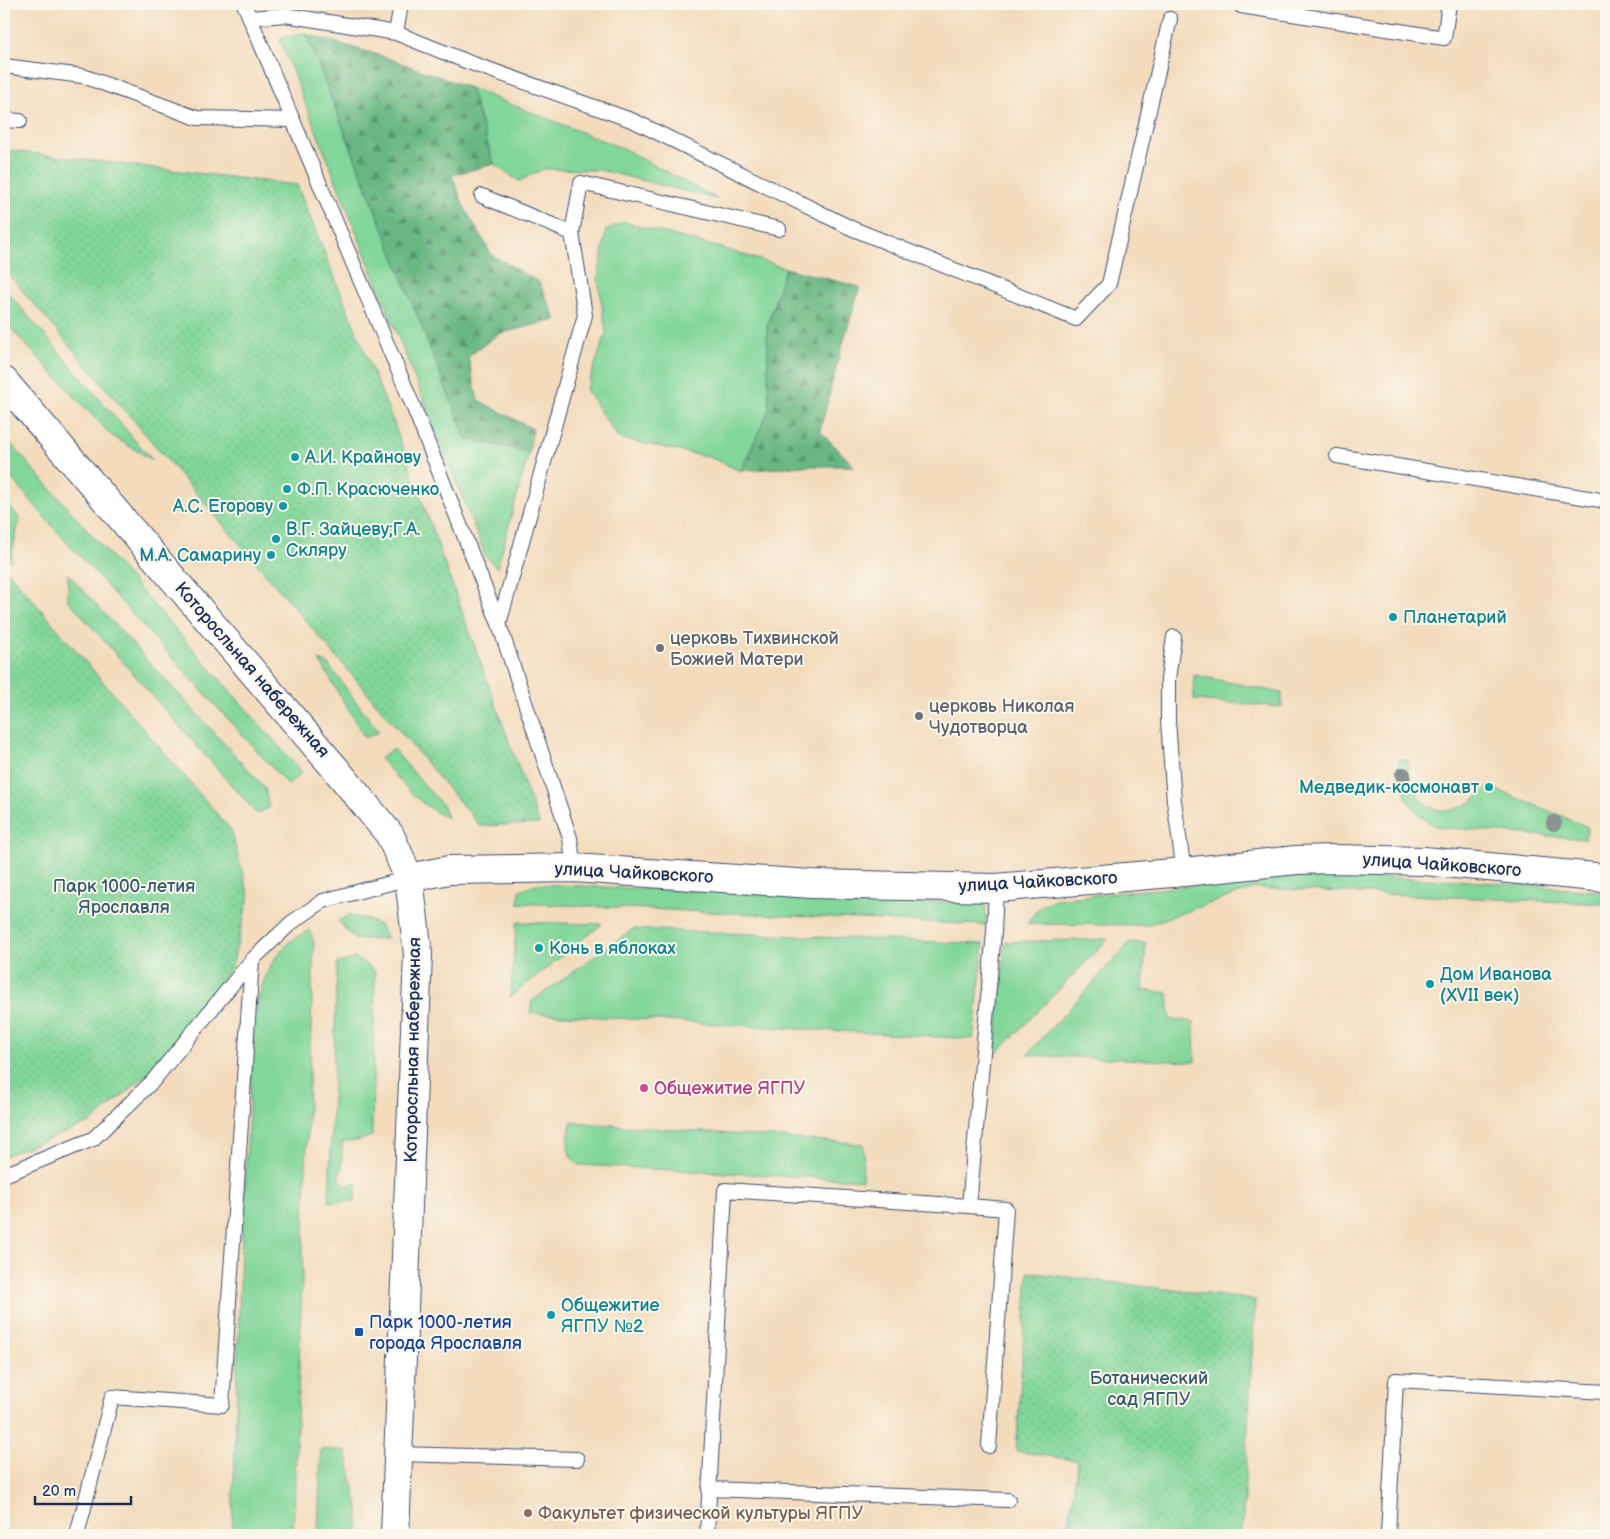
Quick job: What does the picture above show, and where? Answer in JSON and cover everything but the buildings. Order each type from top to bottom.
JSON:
[{"type":"main road","name":"Которосльная набережная","points":[[4,381],[334,766],[390,835],[409,878],[418,954],[395,1535]]},
{"type":"main road","name":"улица Чайковского","points":[[409,878],[450,870],[574,868],[812,884],[996,888],[1184,872],[1296,860],[1335,859],[1424,861],[1606,878]]},
{"type":"lane","points":[[244,4],[406,388],[499,624],[570,838],[574,868]]},
{"type":"lane","points":[[396,33],[401,4]]},
{"type":"lane","points":[[1241,6],[1444,38],[1449,4]]},
{"type":"lane","points":[[250,18],[286,15],[396,33],[468,62],[634,122],[851,228],[1076,319],[1110,284],[1170,20]]},
{"type":"lane","points":[[4,66],[83,76],[197,118],[292,120]]},
{"type":"lane","points":[[4,120],[20,121]]},
{"type":"lane","points":[[499,624],[585,315],[572,232],[581,183],[778,230]]},
{"type":"lane","points":[[482,196],[572,232]]},
{"type":"lane","points":[[1337,456],[1606,500]]},
{"type":"lane","points":[[1174,637],[1168,679],[1168,721],[1174,801],[1184,872]]},
{"type":"lane","points":[[4,1175],[93,1139],[152,1082],[252,960],[291,923],[323,901],[409,878]]},
{"type":"lane","points":[[969,1206],[994,932],[996,888]]},
{"type":"lane","points":[[77,1535],[112,1397],[222,1405],[252,960]]},
{"type":"lane","points":[[706,1535],[725,1190],[1006,1209],[989,1446]]},
{"type":"lane","points":[[1388,1535],[1396,1380],[1606,1392]]},
{"type":"lane","points":[[398,1454],[577,1459]]},
{"type":"lane","points":[[709,1489],[1008,1500]]},
{"type":"green space","points":[[306,34],[466,438],[529,452],[497,568],[486,557],[279,38]]},
{"type":"green space","points":[[306,34],[379,55],[470,88],[494,164],[452,175],[464,207],[492,255],[539,282],[556,320],[498,334],[468,357],[478,400],[533,429],[529,452],[466,439]]},
{"type":"green space","points":[[470,88],[624,149],[717,199],[600,170],[543,169],[519,181],[494,164]]},
{"type":"green space","points":[[4,150],[297,185],[393,421],[539,824],[480,826],[4,269]]},
{"type":"green space","points":[[623,222],[725,249],[785,268],[767,327],[769,409],[741,471],[709,457],[618,438],[586,390],[606,333],[598,279],[606,230]]},
{"type":"green space","points":[[785,268],[860,287],[839,356],[820,431],[854,466],[805,466],[741,471],[769,409],[767,327]]},
{"type":"green space","points":[[4,288],[152,460],[111,435],[4,321]]},
{"type":"green space","points":[[4,436],[302,772],[288,785],[53,527],[4,469]]},
{"type":"green space","points":[[4,499],[20,519],[10,561],[4,553]]},
{"type":"green space","name":"Парк 1000-летия Ярославля","points":[[4,567],[231,830],[249,896],[232,966],[158,1065],[90,1123],[4,1156]]},
{"type":"green space","points":[[68,574],[265,788],[269,808],[257,814],[68,600]]},
{"type":"green space","points":[[319,660],[327,663],[379,732],[365,738]]},
{"type":"green space","points":[[1194,675],[1282,693],[1282,707],[1194,700]]},
{"type":"green space","points":[[393,749],[443,806],[447,818],[418,799],[380,758]]},
{"type":"green space","points":[[1399,759],[1407,760],[1410,780],[1418,796],[1436,809],[1458,808],[1479,796],[1488,786],[1588,827],[1585,839],[1438,827],[1413,808],[1401,781]]},
{"type":"green space","points":[[1317,876],[1458,880],[1606,892],[1606,904],[1255,888],[1147,925],[1028,924],[1039,908],[1056,899],[1255,879]]},
{"type":"green space","points":[[535,884],[986,904],[985,925],[518,903],[520,890]]},
{"type":"green space","points":[[349,915],[369,920],[381,926],[387,939],[355,939],[338,921]]},
{"type":"green space","points":[[517,922],[602,924],[510,997]]},
{"type":"green space","points":[[633,929],[984,944],[973,1039],[530,1013],[532,1001]]},
{"type":"green space","points":[[309,930],[314,942],[293,1535],[232,1535],[241,1253],[254,1020],[260,991],[272,964],[286,945]]},
{"type":"green space","points":[[1108,939],[995,1055],[1005,942]]},
{"type":"green space","points":[[1130,942],[1146,943],[1143,990],[1168,993],[1170,1019],[1194,1022],[1195,1062],[1027,1055]]},
{"type":"green space","points":[[356,958],[375,971],[372,1136],[357,1141],[342,1142],[342,1166],[339,1175],[344,1184],[353,1185],[357,1183],[355,1201],[329,1202],[337,963]]},
{"type":"green space","points":[[571,1122],[864,1144],[862,1180],[578,1165],[570,1155],[568,1145]]},
{"type":"green space","name":"Ботанический сад ЯГПУ","points":[[1028,1272],[1255,1300],[1242,1535],[1066,1535],[1078,1461],[1016,1451]]},
{"type":"green space","points":[[321,1449],[346,1451],[359,1513],[358,1535],[318,1535]]},
{"type":"place","name":"А.И. Крайнову","points":[[295,457]]},
{"type":"place","name":"Ф.П. Красюченко","points":[[287,489]]},
{"type":"place","name":"А.С. Егорову","points":[[283,506]]},
{"type":"place","name":"В.Г. Зайцеву;Г.А. Скляру","points":[[276,539]]},
{"type":"place","name":"М.А. Самарину","points":[[271,555]]},
{"type":"place","name":"Планетарий","points":[[1393,617]]},
{"type":"place","name":"церковь Тихвинской Божией Матери","points":[[660,648]]},
{"type":"place","name":"церковь Николая Чудотворца","points":[[919,716]]},
{"type":"place","name":"Медведик-космонавт","points":[[1489,787]]},
{"type":"place","name":"Конь в яблоках","points":[[539,948]]},
{"type":"place","name":"Дом Иванова (XVII век)","points":[[1430,984]]},
{"type":"place","name":"Общежитие ЯГПУ","points":[[644,1088]]},
{"type":"place","name":"Общежитие ЯГПУ №2","points":[[551,1315]]},
{"type":"place","name":"Парк 1000-летия города Ярославля","points":[[359,1332]]},
{"type":"place","name":"Факультет физической культуры ЯГПУ","points":[[528,1513]]}]
